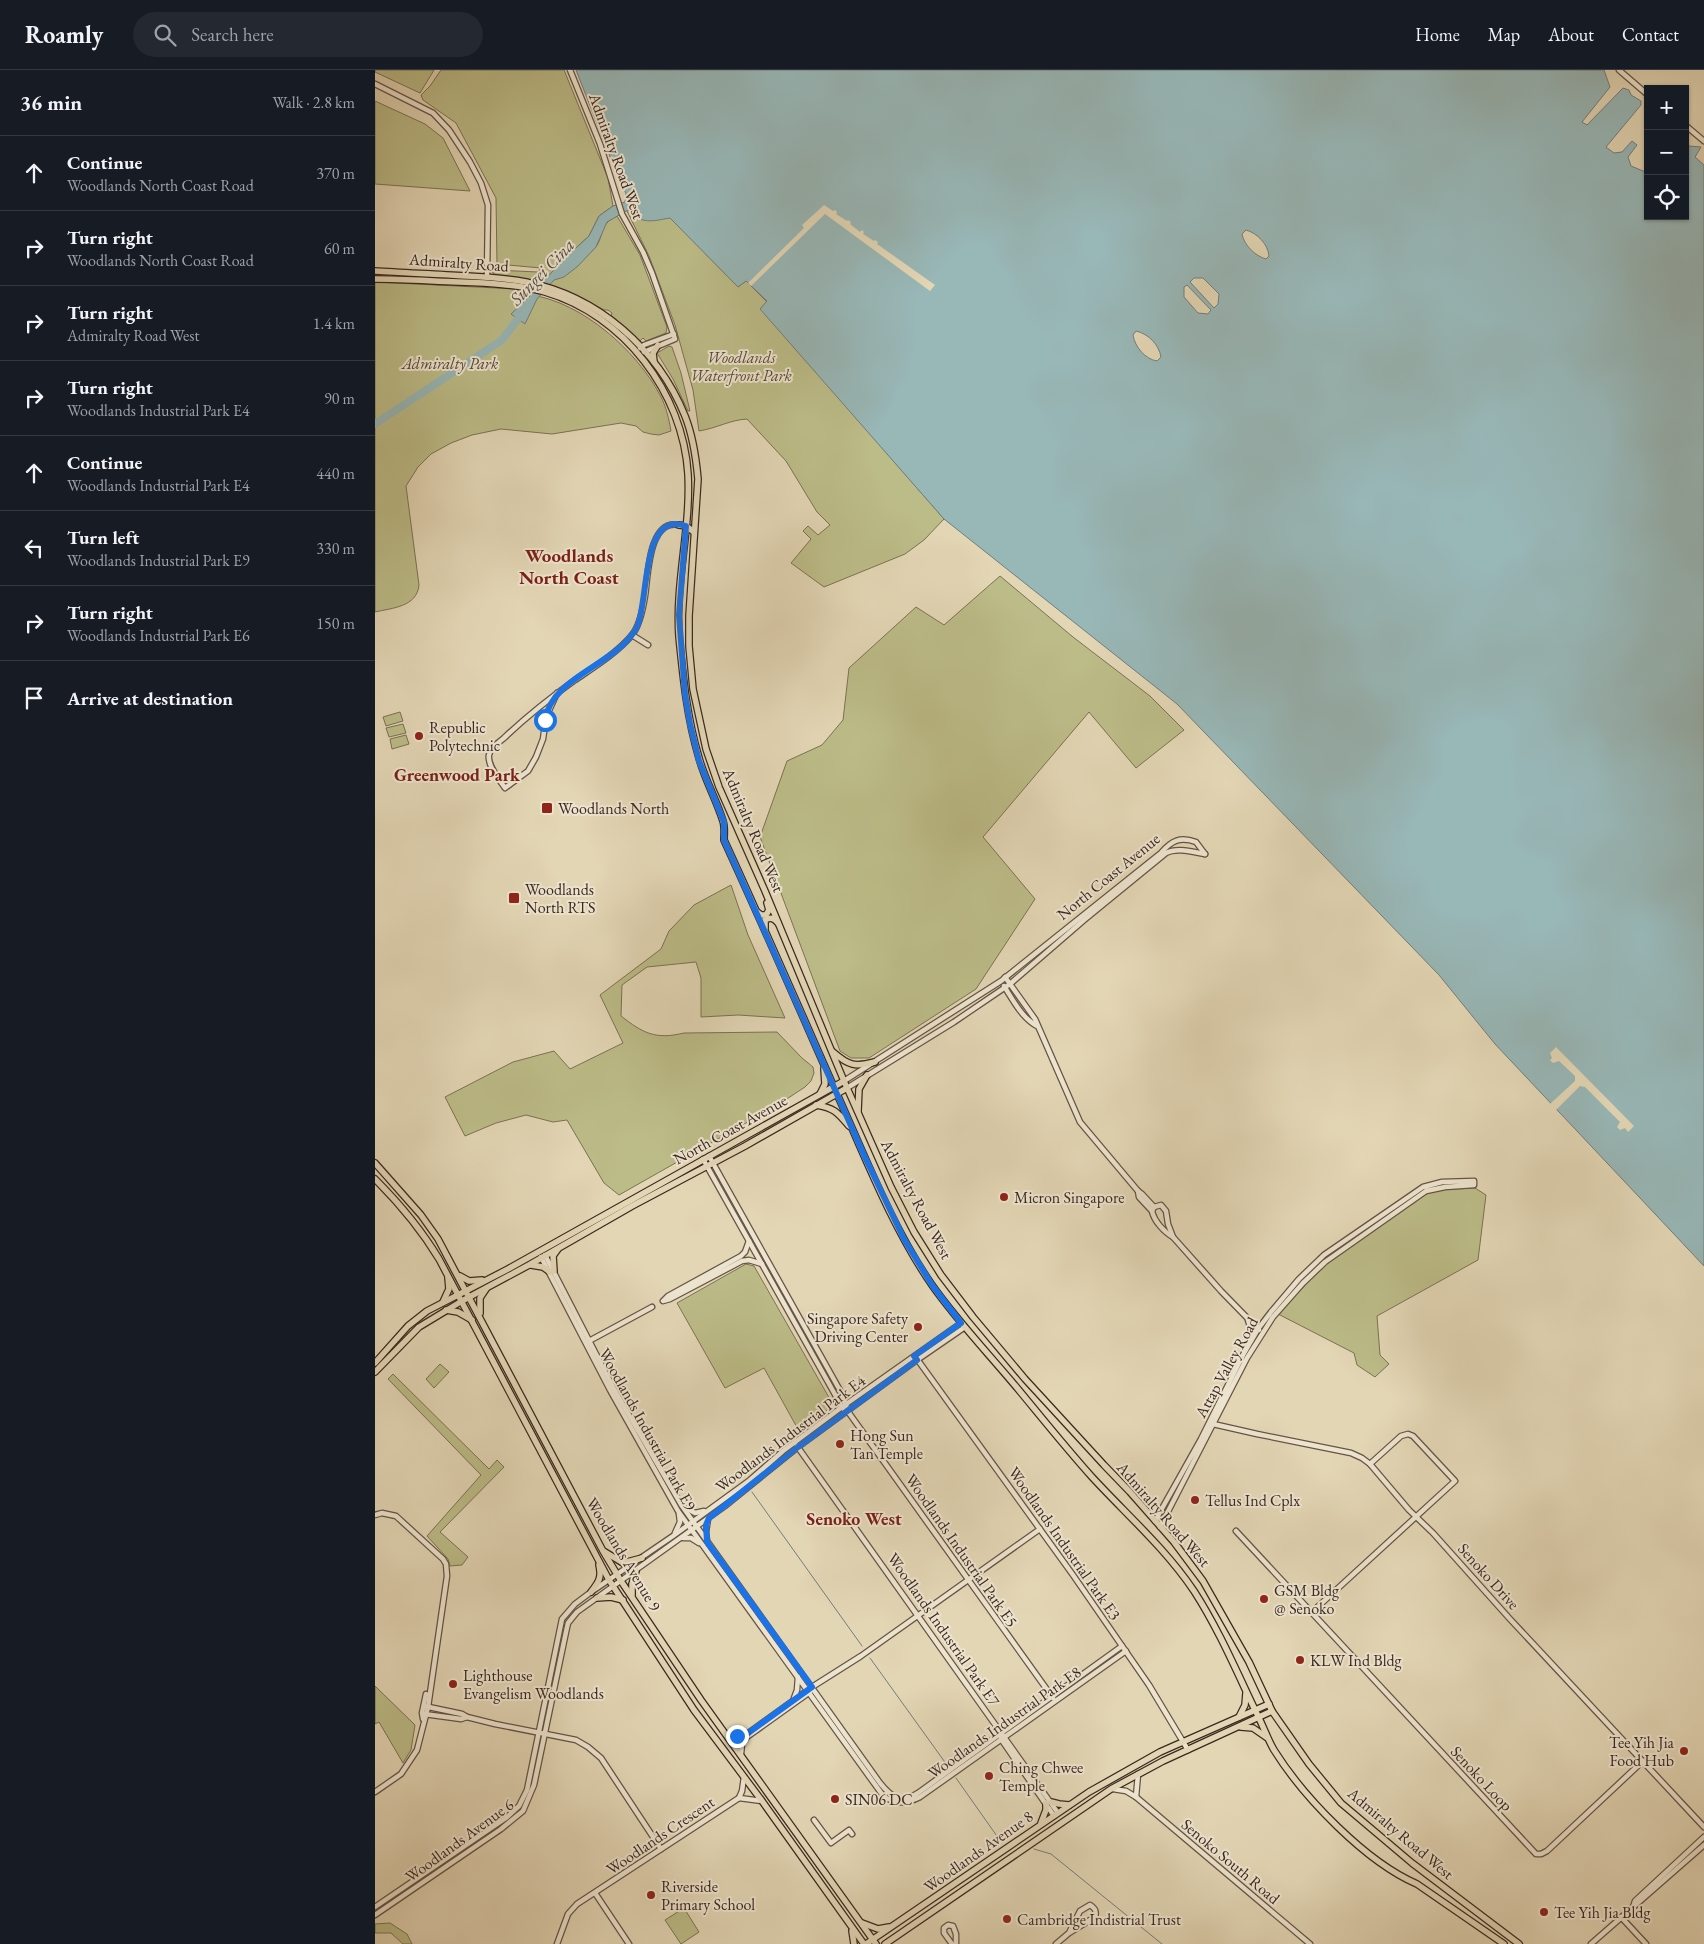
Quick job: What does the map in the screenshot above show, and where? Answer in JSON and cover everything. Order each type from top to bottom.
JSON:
[{"type":"main road","name":"Admiralty Road","points":[[375,271],[487,277],[539,284],[547,290]]},
{"type":"main road","name":"Admiralty Road","points":[[375,279],[488,284],[547,290],[570,296],[601,313],[624,330],[641,351]]},
{"type":"main road","points":[[654,362],[653,353],[658,345]]},
{"type":"main road","name":"Admiralty Road West","points":[[641,351],[654,362],[674,394],[685,416],[692,437],[698,479],[689,616],[689,646],[695,702],[706,749],[719,787],[765,891],[831,1051],[891,1187],[914,1232],[941,1275],[1005,1356],[1160,1527],[1205,1583],[1241,1646],[1272,1712],[1286,1729],[1309,1764],[1341,1803],[1411,1863],[1519,1944]]},
{"type":"main road","name":"Admiralty Road West","points":[[641,351],[660,384],[681,433],[686,456],[688,476],[687,516],[679,615],[684,680],[690,724],[699,761],[724,822],[724,840],[823,1064],[904,1239],[932,1285],[997,1367],[1093,1478],[1162,1550],[1184,1578],[1221,1638],[1274,1750],[1318,1806],[1356,1843],[1375,1858],[1417,1884],[1503,1944]]},
{"type":"main road","points":[[679,525],[687,516]]},
{"type":"main road","points":[[686,526],[695,518]]},
{"type":"main road","points":[[679,525],[686,526],[694,532]]},
{"type":"main road","points":[[756,911],[761,915],[766,915],[769,910],[765,891]]},
{"type":"main road","points":[[765,932],[765,920],[774,918],[778,923]]},
{"type":"main road","points":[[831,1051],[844,1062],[854,1066],[875,1062]]},
{"type":"main road","points":[[819,1096],[825,1084],[823,1064]]},
{"type":"main road","points":[[859,1114],[859,1089],[867,1075]]},
{"type":"main road","name":"North Coast Avenue","points":[[468,1293],[540,1250],[844,1081]]},
{"type":"main road","name":"North Coast Avenue","points":[[468,1293],[487,1288],[847,1088]]},
{"type":"main road","points":[[816,1105],[829,1107],[836,1111],[854,1132]]},
{"type":"main road","name":"Woodlands Avenue 9","points":[[375,1163],[433,1231],[468,1293],[603,1551],[621,1581],[701,1700],[729,1736],[874,1942]]},
{"type":"main road","name":"Woodlands Avenue 9","points":[[375,1179],[424,1233],[609,1580],[689,1702],[865,1944]]},
{"type":"main road","points":[[529,1265],[543,1267],[552,1271],[553,1256],[560,1247]]},
{"type":"main road","points":[[441,1304],[447,1296],[449,1289],[447,1274]]},
{"type":"main road","points":[[458,1275],[471,1281],[487,1280]]},
{"type":"main road","points":[[481,1319],[479,1311],[480,1298],[487,1288]]},
{"type":"main road","points":[[375,1372],[419,1327],[468,1293]]},
{"type":"main road","points":[[375,1363],[408,1326],[420,1316],[441,1304],[460,1298]]},
{"type":"main road","points":[[446,1310],[460,1312],[472,1320]]},
{"type":"main road","points":[[997,1367],[1005,1366],[1007,1362],[1005,1356]]},
{"type":"main road","points":[[1017,1388],[1018,1381],[1025,1379]]},
{"type":"main road","points":[[603,1551],[623,1563],[642,1558]]},
{"type":"main road","points":[[591,1592],[601,1576],[596,1556]]},
{"type":"main road","points":[[633,1598],[631,1584],[636,1571]]},
{"type":"main road","points":[[597,1598],[611,1597],[623,1600]]},
{"type":"main road","points":[[1237,1718],[1245,1705],[1245,1688]]},
{"type":"main road","name":"Woodlands Avenue 8","points":[[865,1944],[874,1942],[892,1926],[1040,1824],[1121,1773],[1184,1740],[1269,1704]]},
{"type":"main road","name":"Woodlands Avenue 8","points":[[885,1944],[1111,1789],[1188,1750],[1272,1712]]},
{"type":"main road","points":[[1239,1726],[1253,1728],[1268,1739]]},
{"type":"main road","points":[[1040,1824],[1048,1802],[1071,1804]]},
{"type":"main road","points":[[860,1922],[878,1928],[892,1926]]},
{"type":"main road","points":[[851,1926],[853,1944]]},
{"type":"main road","points":[[892,1944],[897,1936]]},
{"type":"street","name":"Admiralty Road West","points":[[570,70],[600,144],[622,214],[646,259],[675,337]]},
{"type":"street","points":[[1619,70],[1644,92]]},
{"type":"street","points":[[375,84],[433,114],[449,130],[470,162],[481,183],[488,205],[487,277]]},
{"type":"street","points":[[1689,128],[1704,141]]},
{"type":"street","points":[[641,351],[675,337]]},
{"type":"street","points":[[641,351],[675,337]]},
{"type":"street","points":[[557,694],[545,717],[543,739],[536,757],[528,771],[505,788],[489,762],[490,751],[517,725],[557,694],[597,665],[632,635],[643,608],[649,556],[655,540],[665,528],[673,524],[679,525]]},
{"type":"street","points":[[632,635],[648,645]]},
{"type":"street","name":"North Coast Avenue","points":[[844,1081],[1003,979],[1161,853],[1171,842],[1188,839],[1200,846],[1205,854],[1179,851],[1166,853],[1005,988],[847,1088]]},
{"type":"street","points":[[1003,979],[1010,984],[1035,1018],[1080,1122],[1137,1192],[1143,1194],[1153,1209],[1153,1217],[1166,1233],[1173,1236]]},
{"type":"street","points":[[1003,979],[1005,988],[1020,1011],[1031,1023],[1038,1026]]},
{"type":"street","points":[[1020,1011],[1026,1007]]},
{"type":"street","name":"Woodlands Industrial Park E5","points":[[706,1157],[749,1241],[848,1412],[1053,1699]]},
{"type":"street","name":"Woodlands Industrial Park E5","points":[[710,1165],[844,1405]]},
{"type":"street","name":"Attap Valley Road","points":[[1160,1527],[1251,1340],[1258,1329],[1324,1255],[1423,1187],[1451,1181],[1474,1183]]},
{"type":"street","points":[[1153,1209],[1161,1205],[1166,1211],[1168,1224],[1173,1236],[1262,1333]]},
{"type":"street","points":[[749,1241],[745,1252],[741,1256],[667,1296],[663,1301],[743,1261],[749,1260],[762,1264]]},
{"type":"street","name":"Woodlands Industrial Park E9","points":[[540,1250],[678,1511],[688,1525],[707,1542],[884,1797],[893,1799]]},
{"type":"street","name":"Woodlands Industrial Park E9","points":[[552,1271],[610,1390],[657,1469],[693,1521],[694,1529],[705,1549],[798,1676],[811,1690]]},
{"type":"street","name":"Attap Valley Road","points":[[1155,1522],[1262,1333],[1301,1281]]},
{"type":"street","points":[[589,1341],[652,1307]]},
{"type":"street","points":[[1248,1319],[1252,1334],[1251,1340]]},
{"type":"street","name":"Woodlands Industrial Park E4","points":[[609,1580],[750,1480],[844,1405],[882,1382],[963,1325]]},
{"type":"street","name":"Woodlands Industrial Park E3","points":[[916,1358],[1126,1651],[1184,1740],[1188,1750]]},
{"type":"street","name":"Woodlands Industrial Park E4","points":[[810,1434],[848,1412],[882,1382]]},
{"type":"street","points":[[857,1397],[860,1402]]},
{"type":"street","points":[[830,1416],[833,1421]]},
{"type":"street","name":"Senoko Drive","points":[[1211,1423],[1351,1453],[1370,1464],[1409,1510],[1704,1827]]},
{"type":"street","points":[[1312,1612],[1455,1481],[1413,1436],[1408,1434],[1401,1436],[1370,1464]]},
{"type":"street","name":"Woodlands Industrial Park E4","points":[[613,1586],[709,1518],[796,1445]]},
{"type":"street","name":"Woodlands Industrial Park E7","points":[[796,1445],[919,1615],[1056,1814]]},
{"type":"street","points":[[683,1506],[695,1513],[708,1510]]},
{"type":"street","points":[[673,1536],[680,1522],[678,1511]]},
{"type":"street","points":[[375,1515],[389,1513],[396,1516],[443,1560],[447,1576],[417,1750],[401,1774],[375,1792]]},
{"type":"street","points":[[707,1542],[706,1525],[709,1518]]},
{"type":"street","points":[[741,1754],[742,1744],[747,1737],[1040,1529]]},
{"type":"street","name":"Senoko Loop","points":[[1236,1531],[1536,1854],[1547,1851],[1643,1761]]},
{"type":"street","points":[[680,1539],[687,1537],[694,1539],[705,1549]]},
{"type":"street","name":"Woodlands Avenue 6","points":[[375,1906],[514,1812],[527,1790],[562,1620],[575,1604],[609,1580]]},
{"type":"street","name":"Woodlands Avenue 6","points":[[375,1915],[519,1815],[528,1802],[534,1785],[569,1623],[577,1612],[613,1586]]},
{"type":"street","name":"Woodlands Industrial Park E8","points":[[893,1799],[903,1803],[920,1797],[1122,1646]]},
{"type":"street","name":"Woodlands Industrial Park E8","points":[[1053,1699],[1126,1651]]},
{"type":"street","points":[[794,1700],[798,1676]]},
{"type":"street","points":[[729,1736],[744,1736],[811,1690]]},
{"type":"street","points":[[425,1706],[462,1714],[467,1717],[576,1740],[594,1751],[601,1758],[661,1849]]},
{"type":"street","points":[[424,1715],[461,1719],[467,1717]]},
{"type":"street","points":[[1136,1797],[1138,1774]]},
{"type":"street","name":"Woodlands Crescent","points":[[557,1944],[568,1914],[577,1904],[739,1798],[744,1785],[744,1777]]},
{"type":"street","name":"Senoko South Road","points":[[1111,1789],[1126,1791],[1136,1797],[1310,1944]]},
{"type":"street","name":"Woodlands Crescent","points":[[739,1798],[762,1801]]},
{"type":"street","points":[[814,1820],[831,1843],[849,1830],[852,1834]]},
{"type":"street","points":[[1633,1907],[1635,1901],[1704,1837]]},
{"type":"street","points":[[1591,1944],[1621,1916],[1638,1905],[1704,1845]]},
{"type":"street","name":"Woodlands Crescent","points":[[595,1893],[629,1944]]},
{"type":"street","points":[[1056,1944],[1069,1933],[1095,1917],[1096,1912],[1094,1908],[1090,1905],[1080,1911],[1069,1933]]},
{"type":"street","points":[[1621,1916],[1646,1944]]},
{"type":"green space","points":[[376,70],[434,70],[420,93],[375,72]]},
{"type":"green space","points":[[441,70],[564,70],[608,178],[613,206],[599,216],[589,236],[562,261],[592,251],[598,243],[604,227],[611,219],[617,216],[640,255],[667,327],[666,333],[646,341],[643,338],[640,341],[611,316],[612,313],[608,310],[604,310],[578,297],[539,282],[496,275],[492,272],[494,270],[538,272],[541,268],[497,264],[496,198],[456,123],[423,100],[421,95]]},
{"type":"green space","points":[[375,101],[425,124],[443,138],[470,191],[375,184]]},
{"type":"green space","name":"Woodlands Waterfront Park","points":[[628,210],[638,217],[647,220],[670,217],[738,287],[746,281],[767,302],[761,308],[944,519],[924,540],[905,554],[824,587],[791,563],[811,539],[803,531],[808,526],[818,535],[830,525],[817,512],[786,461],[747,419],[699,431],[693,390],[675,325],[649,256]]},
{"type":"green space","name":"Admiralty Park","points":[[375,282],[517,289],[532,292],[531,295],[569,307],[606,331],[637,362],[650,378],[662,399],[671,431],[659,435],[651,434],[643,432],[636,426],[621,423],[552,434],[501,429],[472,435],[451,443],[431,454],[418,467],[406,486],[419,585],[417,592],[414,598],[403,605],[375,612]]},
{"type":"green space","points":[[669,346],[672,347],[681,373],[690,411],[688,411],[673,379],[657,353]]},
{"type":"green space","points":[[1000,576],[1073,637],[1150,696],[1184,730],[1136,768],[1089,712],[983,837],[1035,899],[976,989],[869,1058],[851,1058],[840,1051],[760,837],[787,761],[822,745],[843,720],[849,668],[916,607],[944,625]]},
{"type":"green space","points":[[400,712],[403,721],[386,726],[383,717]]},
{"type":"green space","points":[[403,724],[406,733],[389,737],[386,728]]},
{"type":"green space","points":[[406,735],[409,744],[392,749],[390,739]]},
{"type":"green space","points":[[731,885],[748,935],[785,1018],[738,1015],[701,1017],[701,978],[696,962],[647,967],[622,985],[621,1016],[643,1031],[665,1036],[684,1033],[777,1032],[813,1067],[814,1073],[811,1081],[805,1087],[776,1106],[619,1195],[604,1183],[567,1120],[553,1122],[526,1115],[496,1123],[465,1136],[445,1097],[513,1062],[554,1051],[570,1069],[623,1043],[600,995],[661,949],[669,931],[694,905]]},
{"type":"green space","points":[[1475,1188],[1486,1195],[1478,1260],[1377,1316],[1380,1355],[1389,1364],[1375,1377],[1357,1365],[1354,1353],[1278,1314],[1329,1260],[1432,1190]]},
{"type":"green space","points":[[746,1264],[754,1266],[831,1401],[829,1409],[799,1431],[764,1368],[725,1388],[677,1303]]},
{"type":"green space","points":[[440,1364],[449,1372],[434,1388],[426,1379]]},
{"type":"green space","points":[[393,1374],[489,1469],[497,1460],[504,1467],[440,1532],[468,1557],[462,1565],[450,1566],[448,1559],[427,1536],[481,1475],[388,1379]]},
{"type":"green space","points":[[375,1686],[415,1725],[411,1750],[403,1763],[379,1722],[375,1724]]},
{"type":"green space","points":[[684,1908],[699,1932],[681,1944],[665,1920]]},
{"type":"green space","points":[[390,1923],[407,1934],[412,1944],[403,1944],[391,1933],[375,1933],[375,1924]]},
{"type":"water","points":[[576,70],[1604,70],[1610,87],[1582,122],[1587,125],[1623,88],[1629,90],[1631,95],[1641,101],[1641,105],[1606,147],[1614,153],[1622,152],[1632,141],[1637,145],[1628,157],[1631,166],[1644,171],[1644,220],[1689,220],[1689,146],[1701,147],[1695,157],[1704,165],[1704,1266],[1495,1044],[1439,975],[1177,704],[944,519],[760,309],[767,301],[746,281],[738,287],[670,218],[647,221],[638,218],[628,210],[607,222],[596,247],[578,266],[564,277],[554,280],[537,299],[525,324],[511,314],[589,236],[599,216],[613,206],[625,202],[626,193]],"holes":[[[1246,230],[1258,236],[1267,247],[1269,256],[1266,259],[1254,253],[1245,242],[1242,234]],[[1194,278],[1203,278],[1219,294],[1218,304],[1214,308],[1190,282]],[[1187,285],[1211,310],[1208,314],[1198,313],[1184,297],[1184,287]],[[1136,331],[1149,337],[1158,348],[1161,357],[1157,361],[1148,358],[1141,352],[1133,335]]]},
{"type":"pier","points":[[824,205],[833,211],[835,210],[836,214],[851,222],[850,224],[860,232],[862,230],[863,234],[878,242],[877,244],[935,285],[930,291],[825,214],[751,286],[748,283],[804,228],[802,225]]},
{"type":"pier","points":[[1556,1047],[1634,1126],[1628,1132],[1625,1128],[1620,1130],[1617,1127],[1620,1122],[1585,1087],[1580,1086],[1556,1110],[1550,1104],[1575,1081],[1575,1076],[1559,1061],[1553,1063],[1550,1060],[1552,1058],[1550,1053]]},
{"type":"waterway","name":"Sungei Cina","points":[[375,424],[502,340],[523,312]]},
{"type":"waterway","points":[[752,1492],[862,1646]]},
{"type":"waterway","points":[[870,1658],[947,1765]]},
{"type":"waterway","points":[[956,1778],[999,1839]]},
{"type":"waterway","points":[[1034,1849],[1051,1854],[1162,1944]]},
{"type":"place","name":"Republic Polytechnic","points":[[419,736]]},
{"type":"place","name":"Woodlands North","points":[[547,808]]},
{"type":"place","name":"Woodlands North RTS","points":[[514,898]]},
{"type":"place","name":"Micron Singapore","points":[[1004,1197]]},
{"type":"place","name":"Singapore Safety Driving Center","points":[[918,1327]]},
{"type":"place","name":"Hong Sun Tan Temple","points":[[840,1444]]},
{"type":"place","name":"Tellus Ind Cplx","points":[[1195,1500]]},
{"type":"place","name":"GSM Bldg @ Senoko","points":[[1264,1599]]},
{"type":"place","name":"KLW Ind Bldg","points":[[1300,1660]]},
{"type":"place","name":"Lighthouse Evangelism Woodlands","points":[[453,1684]]},
{"type":"place","name":"Tee Yih Jia Food Hub","points":[[1684,1751]]},
{"type":"place","name":"Ching Chwee Temple","points":[[989,1776]]},
{"type":"place","name":"SIN06 DC","points":[[835,1799]]},
{"type":"place","name":"Riverside Primary School","points":[[651,1895]]},
{"type":"place","name":"Tee Yih Jia Bldg","points":[[1544,1912]]},
{"type":"place","name":"Cambridge Indistrial Trust","points":[[1007,1919]]},
{"type":"district","name":"Woodlands North Coast","points":[[569,566]]},
{"type":"district","name":"Greenwood Park","points":[[457,775]]},
{"type":"district","name":"Senoko West","points":[[854,1519]]},
{"type":"route","points":[[545,720],[557,694],[597,665],[632,635],[643,608],[649,556],[655,540],[665,528],[676,524],[686,526],[679,615],[679,636],[685,694],[699,761],[724,822],[724,840],[864,1155],[904,1239],[932,1285],[961,1323],[914,1356],[917,1360],[798,1447],[709,1518],[706,1525],[707,1542],[812,1687],[744,1736],[737,1736]]}]
